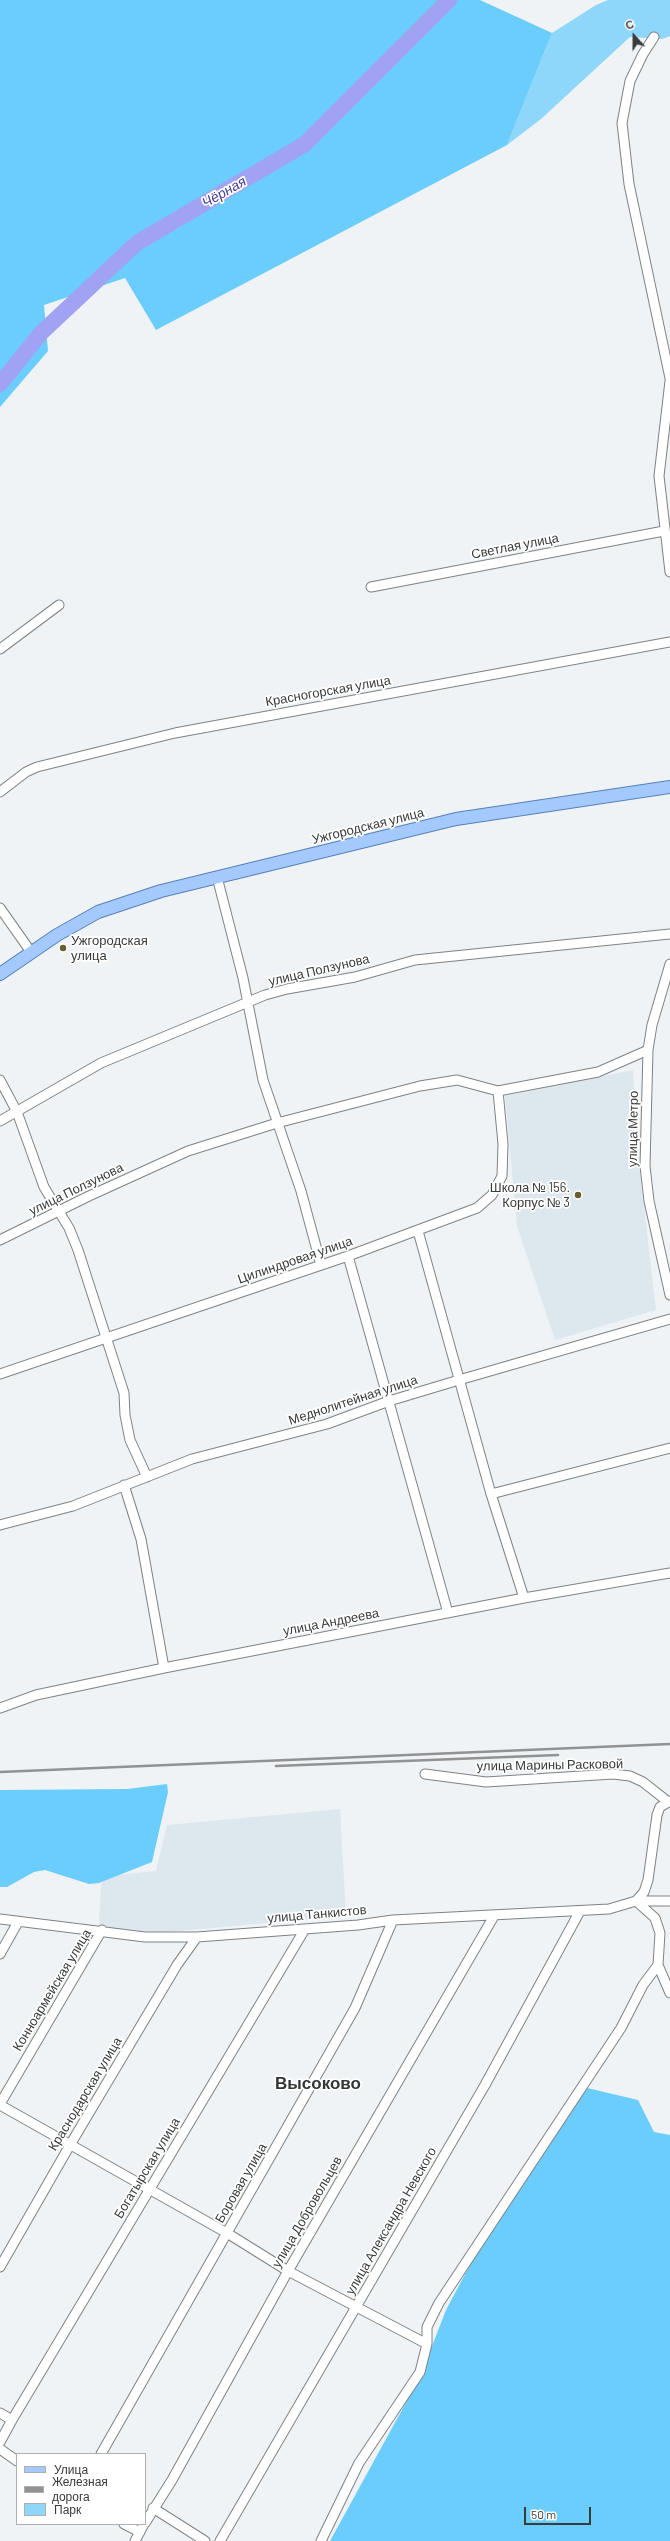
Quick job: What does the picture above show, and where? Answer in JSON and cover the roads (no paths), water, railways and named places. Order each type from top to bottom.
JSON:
[{"type":"main road","name":"Ужгородская улица","points":[[0,974],[31,952],[98,912],[147,895],[456,819],[670,787]]},
{"type":"street","points":[[654,37],[643,54],[630,81],[622,123],[629,184],[670,378]]},
{"type":"street","points":[[670,381],[659,476],[664,531],[670,572]]},
{"type":"street","name":"Светлая улица","points":[[371,587],[664,531]]},
{"type":"street","points":[[0,649],[59,605]]},
{"type":"street","name":"Красногорская улица","points":[[0,792],[26,772],[37,767],[175,733],[670,642]]},
{"type":"street","points":[[217,877],[243,978],[263,1080],[301,1192],[321,1265]]},
{"type":"street","points":[[0,908],[31,952]]},
{"type":"street","name":"улица Ползунова","points":[[0,1121],[101,1064],[265,996],[288,989],[355,976],[416,960],[670,934]]},
{"type":"street","name":"улица Метро","points":[[670,964],[665,976],[652,1025],[648,1050],[645,1166],[649,1201],[670,1295]]},
{"type":"street","name":"улица Ползунова","points":[[0,1240],[59,1212],[88,1196],[188,1151],[277,1123],[420,1086],[442,1082],[457,1080],[498,1091],[598,1072],[648,1050]]},
{"type":"street","points":[[0,1080],[17,1112],[44,1187],[70,1228],[108,1337],[124,1393],[125,1415],[130,1440],[147,1477]]},
{"type":"street","name":"Цилиндровая улица","points":[[0,1374],[348,1256],[477,1208],[492,1195],[502,1176],[503,1144],[498,1091]]},
{"type":"street","points":[[418,1231],[491,1494],[524,1598]]},
{"type":"street","points":[[348,1256],[448,1613]]},
{"type":"street","name":"Меднолитейная улица","points":[[0,1525],[73,1506],[192,1459],[327,1424],[389,1402],[459,1380],[670,1319]]},
{"type":"street","points":[[491,1494],[670,1448]]},
{"type":"street","points":[[124,1486],[142,1538],[164,1668]]},
{"type":"street","name":"улица Андреева","points":[[0,1708],[36,1695],[164,1668],[524,1598],[670,1573]]},
{"type":"street","name":"улица Марины Расковой","points":[[425,1774],[486,1782],[613,1774],[630,1776],[643,1782],[669,1801]]},
{"type":"street","points":[[669,1801],[660,1807],[657,1815],[648,1880],[644,1892],[636,1902],[655,1918],[660,1933],[658,1965],[670,1992]]},
{"type":"street","name":"улица Танкистов","points":[[0,1919],[102,1930],[145,1937],[197,1938],[393,1920],[609,1909],[636,1902],[670,1900]]},
{"type":"street","name":"улица Александра Невского","points":[[220,2541],[485,2085],[580,1911]]},
{"type":"street","name":"улица Добровольцев","points":[[146,2521],[172,2480],[288,2271],[494,1916]]},
{"type":"street","name":"Боровая улица","points":[[102,2453],[355,2008],[393,1920]]},
{"type":"street","points":[[0,1954],[18,1922]]},
{"type":"street","name":"Богатырская улица","points":[[0,2442],[148,2190],[305,1929]]},
{"type":"street","name":"Конноармейская улица","points":[[0,2104],[102,1930]]},
{"type":"street","name":"Краснодарская улица","points":[[0,2268],[70,2145],[177,1965],[197,1938]]},
{"type":"street","points":[[320,2541],[359,2463],[420,2372],[427,2344],[427,2327],[439,2303],[621,2028],[643,1985],[658,1965]]},
{"type":"street","points":[[0,2104],[148,2190],[227,2233],[288,2271],[355,2308],[427,2344]]},
{"type":"street","points":[[0,2413],[12,2420]]},
{"type":"street","points":[[0,2449],[16,2460]]},
{"type":"street","points":[[153,2508],[205,2541]]},
{"type":"street","name":"улица Добровольцев","points":[[135,2541],[143,2526]]},
{"type":"waterway","name":"Чёрная","points":[[0,384],[41,333],[137,243],[305,144],[449,0]]},
{"type":"railway","points":[[0,1772],[670,1744]]},
{"type":"railway","points":[[276,1766],[558,1755]]},
{"type":"place","name":"Ужгородская улица","points":[[63,948]]},
{"type":"place","name":"Школа № 156. Корпус № 3","points":[[578,1195]]},
{"type":"district","name":"Высоково","points":[[318,2083]]}]
